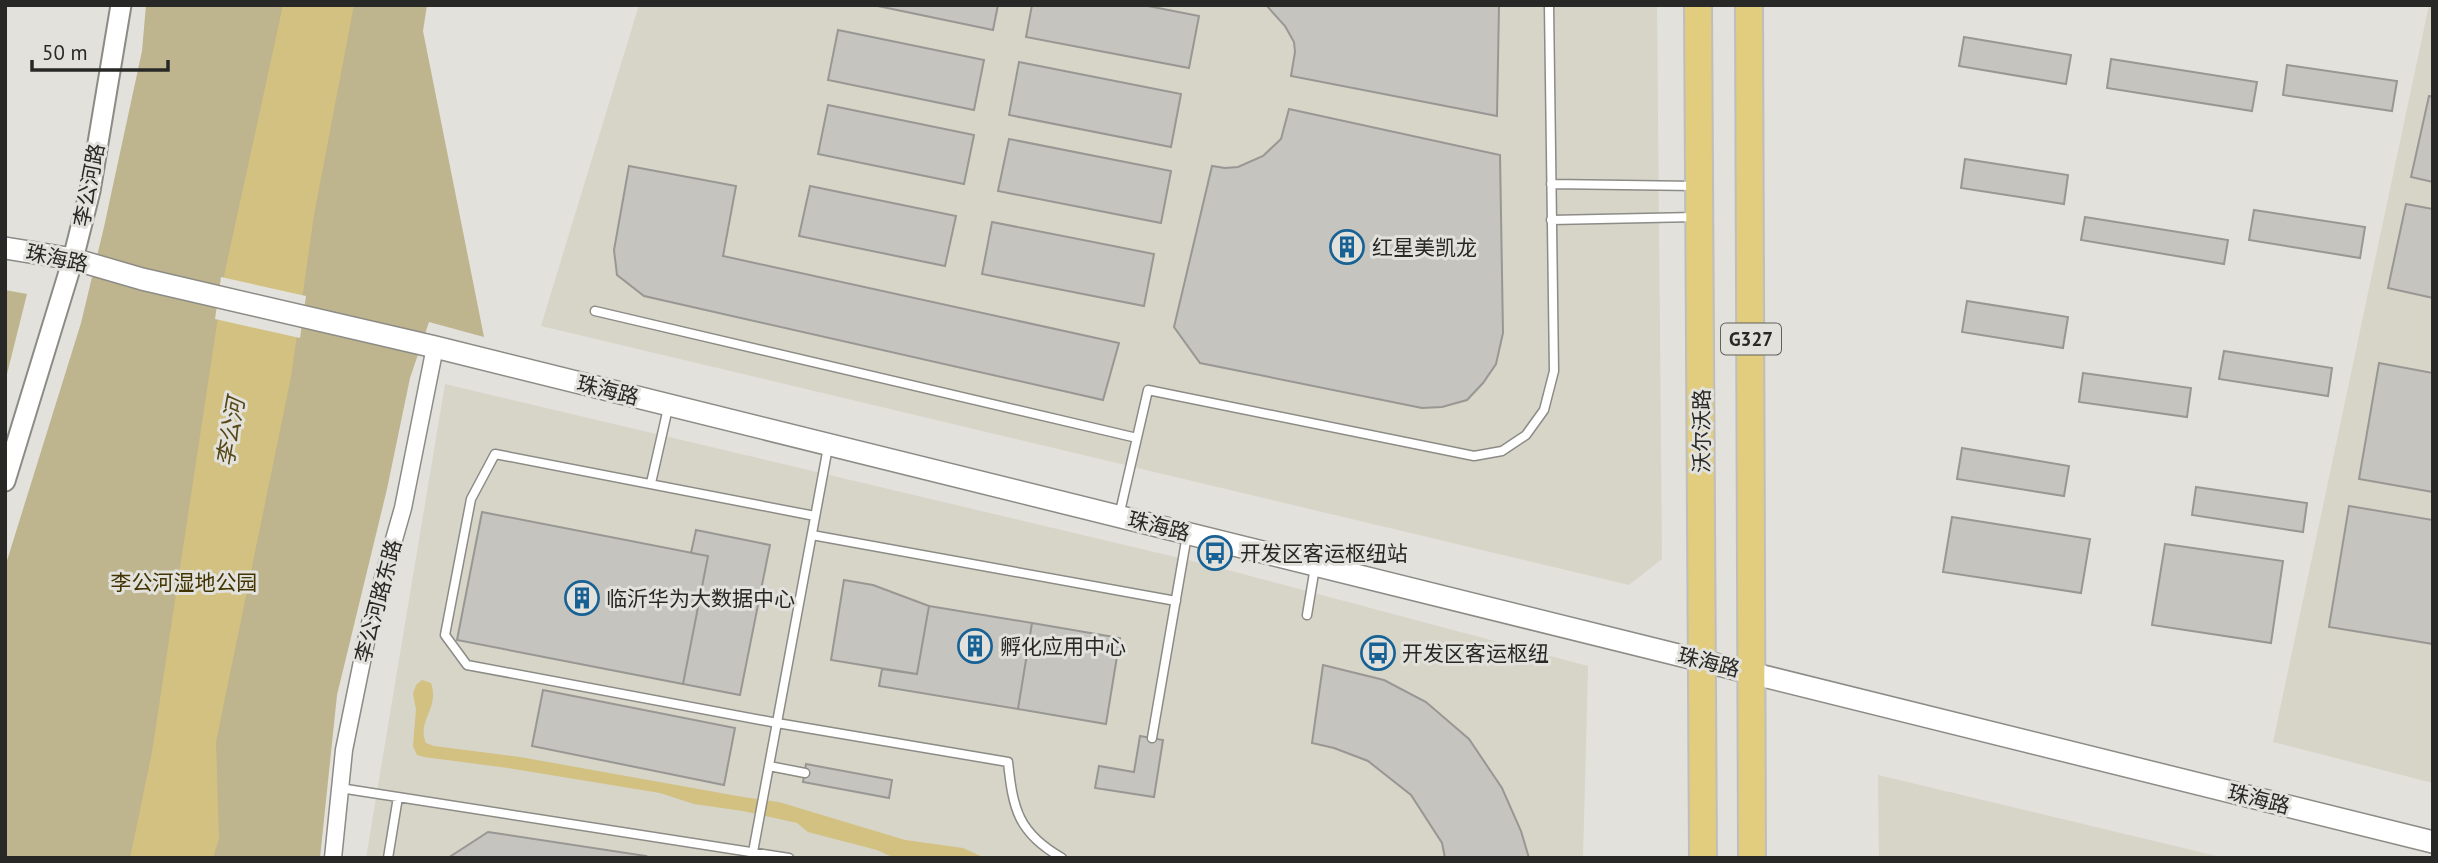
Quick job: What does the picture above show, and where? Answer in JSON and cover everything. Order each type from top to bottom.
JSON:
[{"type":"highway","name":"沃尔沃路","points":[[1698,5],[1703,858]]},
{"type":"highway","name":"G327","points":[[1749,5],[1752,858]]},
{"type":"main road","name":"珠海路","points":[[5,248],[74,259],[142,279],[358,328],[2433,842]]},
{"type":"street","name":"李公河路","points":[[5,481],[74,259],[90,191],[121,5]]},
{"type":"street","name":"李公河路东路","points":[[333,858],[344,750],[366,640],[403,509],[435,347]]},
{"type":"lane","points":[[1119,516],[1148,390],[1474,456],[1502,451],[1526,435],[1544,410],[1554,371],[1549,5]]},
{"type":"lane","points":[[1551,184],[1699,186]]},
{"type":"lane","points":[[1551,220],[1699,217]]},
{"type":"lane","points":[[594,312],[1137,438]]},
{"type":"lane","points":[[651,483],[668,405]]},
{"type":"lane","points":[[753,852],[829,444]]},
{"type":"lane","points":[[816,516],[495,454],[471,499],[445,635],[467,665],[777,723],[1008,762],[1012,795],[1023,824],[1039,845],[1062,858]]},
{"type":"lane","points":[[1152,738],[1187,533]]},
{"type":"lane","points":[[812,535],[1175,601]]},
{"type":"lane","points":[[1307,615],[1315,564]]},
{"type":"lane","points":[[769,766],[805,773]]},
{"type":"lane","points":[[340,788],[789,858]]},
{"type":"lane","points":[[388,858],[398,797]]},
{"type":"shaded area","points":[[639,5],[1657,5],[1662,559],[1629,585],[541,326]]},
{"type":"shaded area","points":[[2429,5],[2433,5],[2433,783],[2273,742]]},
{"type":"shaded area","points":[[445,384],[1205,564],[1588,666],[1583,858],[366,858]]},
{"type":"shaded area","points":[[1878,775],[2225,858],[1879,858]]},
{"type":"green space","name":"李公河湿地公园","points":[[146,5],[427,5],[423,31],[484,337],[429,322],[410,378],[387,489],[337,695],[320,858],[5,858],[5,567],[81,323],[142,51]]},
{"type":"green space","points":[[5,290],[27,294],[5,382]]},
{"type":"water","name":"李公河","points":[[283,5],[354,5],[314,215],[291,377],[216,742],[219,839],[213,858],[130,858],[152,752],[225,271]]},
{"type":"water","points":[[422,680],[431,683],[433,692],[424,735],[426,743],[434,746],[520,757],[779,802],[905,840],[963,848],[985,858],[894,858],[877,850],[808,832],[797,823],[694,804],[660,793],[417,755],[413,746],[416,709],[413,694],[416,685]]},
{"type":"pier","points":[[221,277],[306,296],[300,338],[215,319]]},
{"type":"building","points":[[873,5],[998,5],[993,30]]},
{"type":"building","points":[[1032,5],[1143,5],[1199,16],[1189,68],[1026,37]]},
{"type":"building","points":[[1266,5],[1499,5],[1497,116],[1291,76],[1294,42],[1285,26]]},
{"type":"building","points":[[838,30],[984,60],[974,110],[828,80]]},
{"type":"building","points":[[1964,37],[2071,55],[2066,84],[1959,66]]},
{"type":"building","points":[[2111,59],[2257,82],[2252,111],[2107,88]]},
{"type":"building","points":[[1019,62],[1181,94],[1171,147],[1009,115]]},
{"type":"building","points":[[2287,65],[2397,81],[2392,111],[2283,95]]},
{"type":"building","points":[[2429,96],[2433,97],[2433,182],[2411,177]]},
{"type":"building","points":[[828,105],[974,135],[964,184],[818,154]]},
{"type":"building","name":"红星美凯龙","points":[[1289,109],[1500,155],[1503,333],[1496,364],[1467,400],[1442,407],[1422,408],[1200,363],[1174,327],[1212,166],[1238,167],[1263,156],[1281,139]]},
{"type":"building","points":[[1009,139],[1171,171],[1161,223],[998,191]]},
{"type":"building","points":[[1965,159],[2068,175],[2064,204],[1961,188]]},
{"type":"building","points":[[629,166],[736,186],[723,256],[1119,343],[1103,400],[644,296],[617,275],[614,250]]},
{"type":"building","points":[[810,186],[956,216],[945,266],[799,236]]},
{"type":"building","points":[[2406,204],[2433,209],[2433,298],[2388,288]]},
{"type":"building","points":[[2254,210],[2365,227],[2360,258],[2249,240]]},
{"type":"building","points":[[2085,217],[2228,240],[2224,264],[2081,240]]},
{"type":"building","points":[[992,222],[1154,254],[1144,306],[982,274]]},
{"type":"building","points":[[1967,301],[2068,317],[2063,348],[1962,332]]},
{"type":"building","points":[[2224,351],[2332,368],[2328,396],[2219,379]]},
{"type":"building","points":[[2379,363],[2433,373],[2433,492],[2359,479]]},
{"type":"building","points":[[2083,373],[2191,388],[2187,417],[2079,402]]},
{"type":"building","points":[[1962,448],[2069,466],[2064,496],[1957,479]]},
{"type":"building","points":[[2196,487],[2307,503],[2303,532],[2192,515]]},
{"type":"building","points":[[2349,506],[2433,520],[2433,644],[2329,627]]},
{"type":"building","name":"临沂华为大数据中心","points":[[482,512],[708,556],[683,684],[457,640]]},
{"type":"building","points":[[1952,517],[2090,539],[2081,593],[1943,572]]},
{"type":"building","name":"临沂华为大数据中心","points":[[696,530],[770,545],[740,695],[683,684],[708,556],[691,553]]},
{"type":"building","points":[[2165,544],[2283,561],[2271,643],[2152,625]]},
{"type":"building","points":[[844,580],[873,585],[929,606],[917,674],[831,660]]},
{"type":"building","name":"孵化应用中心","points":[[929,606],[1032,623],[1018,709],[879,686],[882,669],[917,674]]},
{"type":"building","points":[[1032,623],[1120,638],[1106,724],[1018,709]]},
{"type":"building","points":[[1323,665],[1384,680],[1426,702],[1469,739],[1502,788],[1521,831],[1529,858],[1445,858],[1442,843],[1411,795],[1368,761],[1312,743]]},
{"type":"building","points":[[543,690],[735,728],[724,785],[532,746]]},
{"type":"building","points":[[1140,736],[1163,740],[1154,797],[1095,788],[1099,766],[1134,772]]},
{"type":"building","points":[[806,764],[892,780],[889,798],[803,782]]},
{"type":"building","points":[[488,832],[646,856],[448,858]]},
{"type":"place","name":"红星美凯龙","points":[[1347,247]]},
{"type":"place","name":"开发区客运枢纽站","points":[[1215,553]]},
{"type":"place","name":"临沂华为大数据中心","points":[[582,598]]},
{"type":"place","name":"孵化应用中心","points":[[975,646]]},
{"type":"place","name":"开发区客运枢纽","points":[[1378,653]]}]
